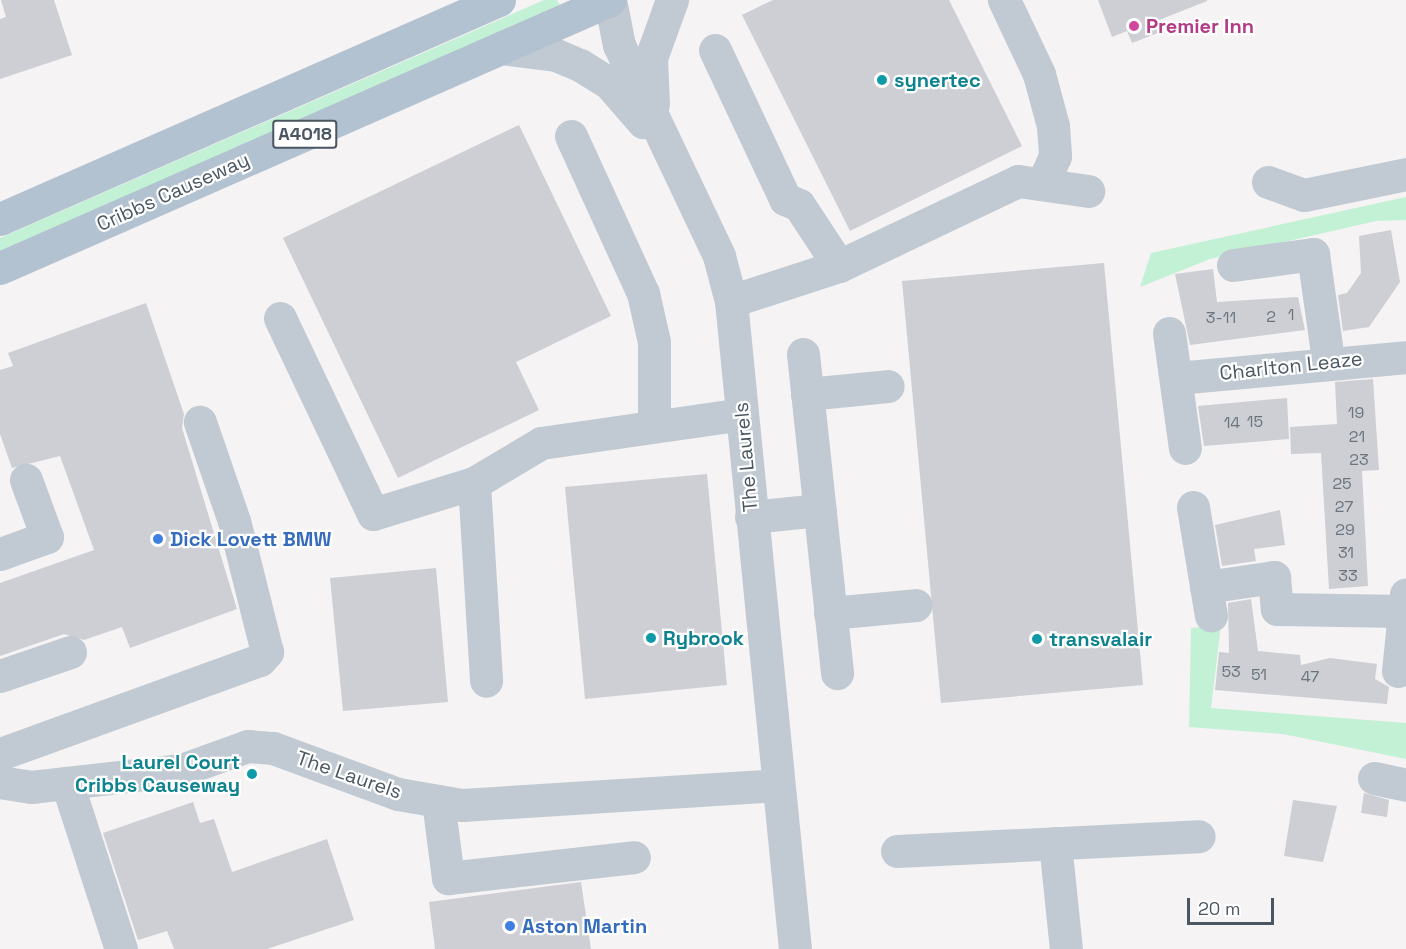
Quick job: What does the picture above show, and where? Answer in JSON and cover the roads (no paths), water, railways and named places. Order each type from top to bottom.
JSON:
[{"type":"main road","name":"A4018","points":[[0,219],[499,0]]},
{"type":"main road","name":"Cribbs Causeway","points":[[0,268],[610,0]]},
{"type":"street","name":"The Laurels","points":[[610,0],[619,45],[663,144],[719,256],[731,301],[776,785],[795,949]]},
{"type":"street","name":"The Laurels","points":[[663,144],[651,100],[651,58],[672,0]]},
{"type":"street","points":[[1004,0],[1039,74],[1053,126],[1055,156],[1044,181]]},
{"type":"street","name":"The Laurels","points":[[501,48],[556,55],[580,65],[609,83],[663,144]]},
{"type":"street","points":[[715,50],[785,199],[799,206],[839,266]]},
{"type":"street","points":[[571,136],[643,292],[654,342],[654,425]]},
{"type":"street","points":[[1268,182],[1304,195],[1406,174]]},
{"type":"street","points":[[731,301],[839,266],[1018,181],[1044,181],[1088,191]]},
{"type":"street","points":[[1233,265],[1313,254],[1328,360]]},
{"type":"street","points":[[280,318],[373,514],[474,483],[541,443],[742,414]]},
{"type":"street","points":[[1169,333],[1185,448]]},
{"type":"street","points":[[803,354],[837,673]]},
{"type":"street","name":"Charlton Leaze","points":[[1177,378],[1328,360],[1406,357]]},
{"type":"street","points":[[807,394],[888,386]]},
{"type":"street","points":[[0,754],[260,660],[267,652],[237,532],[200,422]]},
{"type":"street","points":[[0,554],[46,537],[26,480]]},
{"type":"street","points":[[474,483],[486,681]]},
{"type":"street","points":[[1194,507],[1209,602],[1274,577],[1277,609],[1405,603],[1398,671]]},
{"type":"street","points":[[751,518],[820,510]]},
{"type":"street","points":[[831,613],[916,604]]},
{"type":"street","points":[[0,676],[70,652]]},
{"type":"street","name":"The Laurels","points":[[0,782],[67,783],[181,770],[248,746],[273,748],[336,775],[462,805],[776,785]]},
{"type":"street","points":[[1374,778],[1406,785]]},
{"type":"street","points":[[67,783],[121,949]]},
{"type":"street","points":[[438,801],[448,878],[634,857]]},
{"type":"street","points":[[897,851],[1199,836]]},
{"type":"street","points":[[1055,843],[1066,949]]},
{"type":"place","name":"Premier Inn","points":[[1134,26]]},
{"type":"place","name":"synertec","points":[[882,80]]},
{"type":"place","name":"Dick Lovett BMW","points":[[158,539]]},
{"type":"place","name":"Rybrook","points":[[651,638]]},
{"type":"place","name":"transvalair","points":[[1037,639]]},
{"type":"place","name":"Laurel Court Cribbs Causeway","points":[[252,774]]},
{"type":"place","name":"Aston Martin","points":[[510,926]]}]
